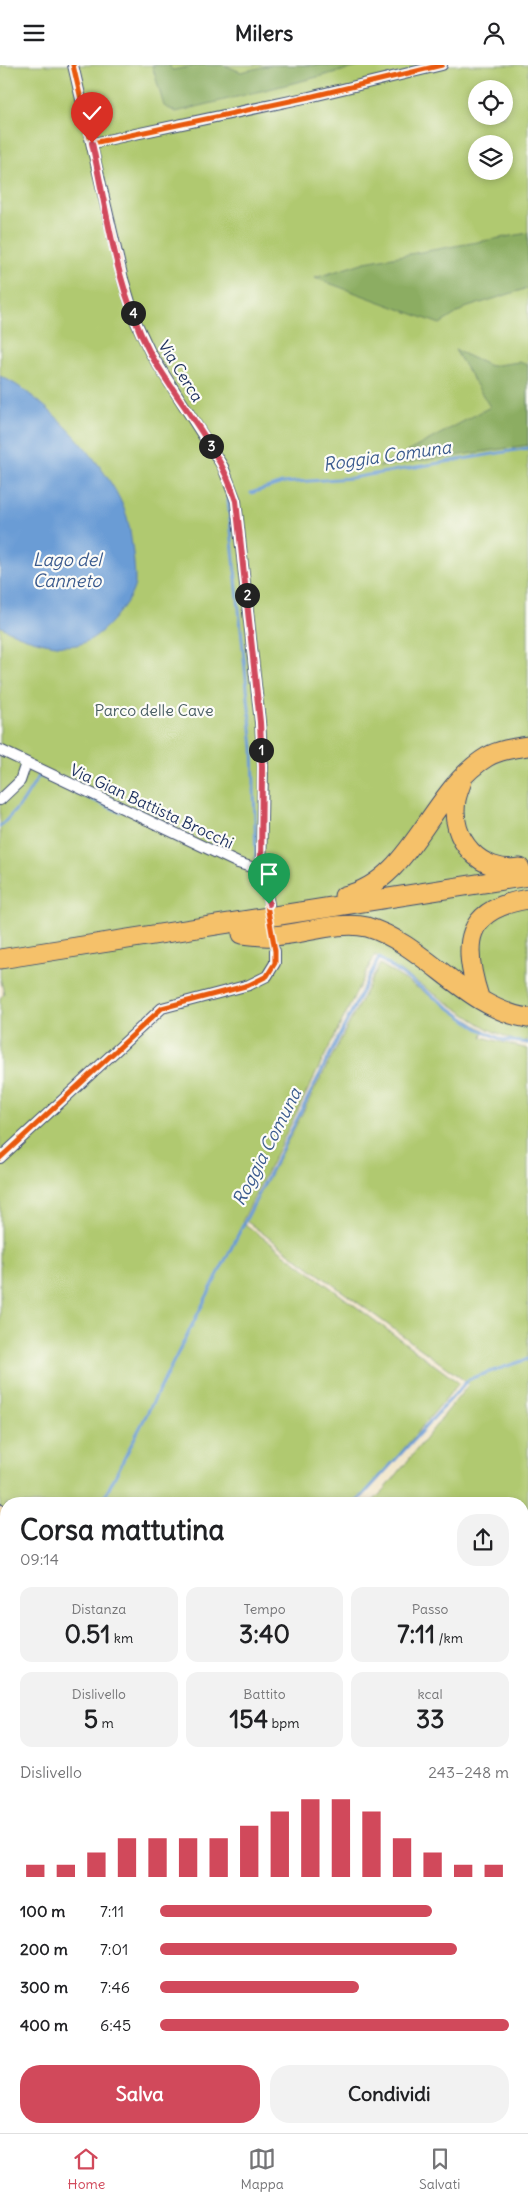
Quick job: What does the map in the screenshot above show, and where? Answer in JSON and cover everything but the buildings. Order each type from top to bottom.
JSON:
[{"type":"highway","points":[[246,927],[279,906],[349,895],[370,887],[383,878],[396,864],[464,775],[489,756],[508,749],[528,746]]},
{"type":"highway","points":[[464,775],[456,800],[456,814],[458,830],[470,851],[494,868],[510,869],[528,866]]},
{"type":"highway","points":[[0,971],[528,876]]},
{"type":"highway","points":[[0,959],[528,889]]},
{"type":"highway","points":[[479,997],[469,962],[471,938],[475,928],[483,916],[493,908],[502,904],[528,899]]},
{"type":"highway","points":[[246,927],[271,937],[342,926],[364,926],[398,941],[453,982],[510,1016],[528,1018]]},
{"type":"street","name":"Via Cerca","points":[[73,65],[123,279],[136,322],[150,352],[223,467],[236,501],[260,731],[262,767],[261,869]]},
{"type":"street","points":[[92,143],[309,97],[442,65]]},
{"type":"street","name":"Via Gian Battista Brocchi","points":[[0,750],[238,863],[261,869]]},
{"type":"street","points":[[0,801],[20,781],[26,763]]},
{"type":"street","points":[[261,869],[269,904]]},
{"type":"street","points":[[0,1158],[162,1008],[250,985],[267,976],[274,963],[276,951]]},
{"type":"green space","name":"Parco delle Cave","points":[[0,65],[528,65],[528,1041],[518,1042],[488,1029],[375,955],[242,1222],[459,1383],[363,1497],[0,1497],[0,998],[4,994],[0,977]]},
{"type":"green space","points":[[152,65],[169,65],[172,70],[201,65],[224,65],[241,72],[271,65],[366,65],[176,112],[164,106]]},
{"type":"green space","points":[[528,233],[528,288],[465,308],[440,324],[315,278],[365,262]]},
{"type":"green space","points":[[455,350],[490,366],[519,362],[528,365],[528,445],[379,467],[490,407]]},
{"type":"green space","points":[[380,964],[484,1030],[482,1037],[528,1049],[528,1497],[377,1497],[469,1384],[246,1221]]},
{"type":"water","name":"Lago del Canneto","points":[[0,376],[37,400],[75,436],[108,478],[120,499],[127,517],[134,567],[134,589],[125,605],[108,625],[94,637],[83,643],[64,646],[40,642],[17,635],[0,626]]},
{"type":"waterway","name":"Roggia Comuna","points":[[251,493],[282,483],[351,478],[528,448]]},
{"type":"waterway","name":"Roggia Comuna","points":[[228,500],[253,748],[256,860]]},
{"type":"waterway","name":"Roggia Comuna","points":[[0,827],[22,803],[39,776],[120,812]]},
{"type":"waterway","name":"Roggia Comuna","points":[[105,1497],[379,958],[479,1029],[503,1040],[528,1043]]},
{"type":"waterway","name":"Roggia Comuna","points":[[361,1497],[469,1379],[528,1359]]},
{"type":"cycle path","points":[[0,1158],[162,1008],[249,985],[267,976],[275,963],[275,951],[261,870],[263,767],[260,722],[236,501],[223,467],[150,352],[136,322],[123,279],[73,65]]},
{"type":"cycle path","points":[[93,143],[309,97],[442,65]]},
{"type":"route","points":[[92,143],[123,279],[136,322],[150,352],[197,423],[223,467],[236,501],[260,722],[262,767],[261,869],[269,904]]}]
